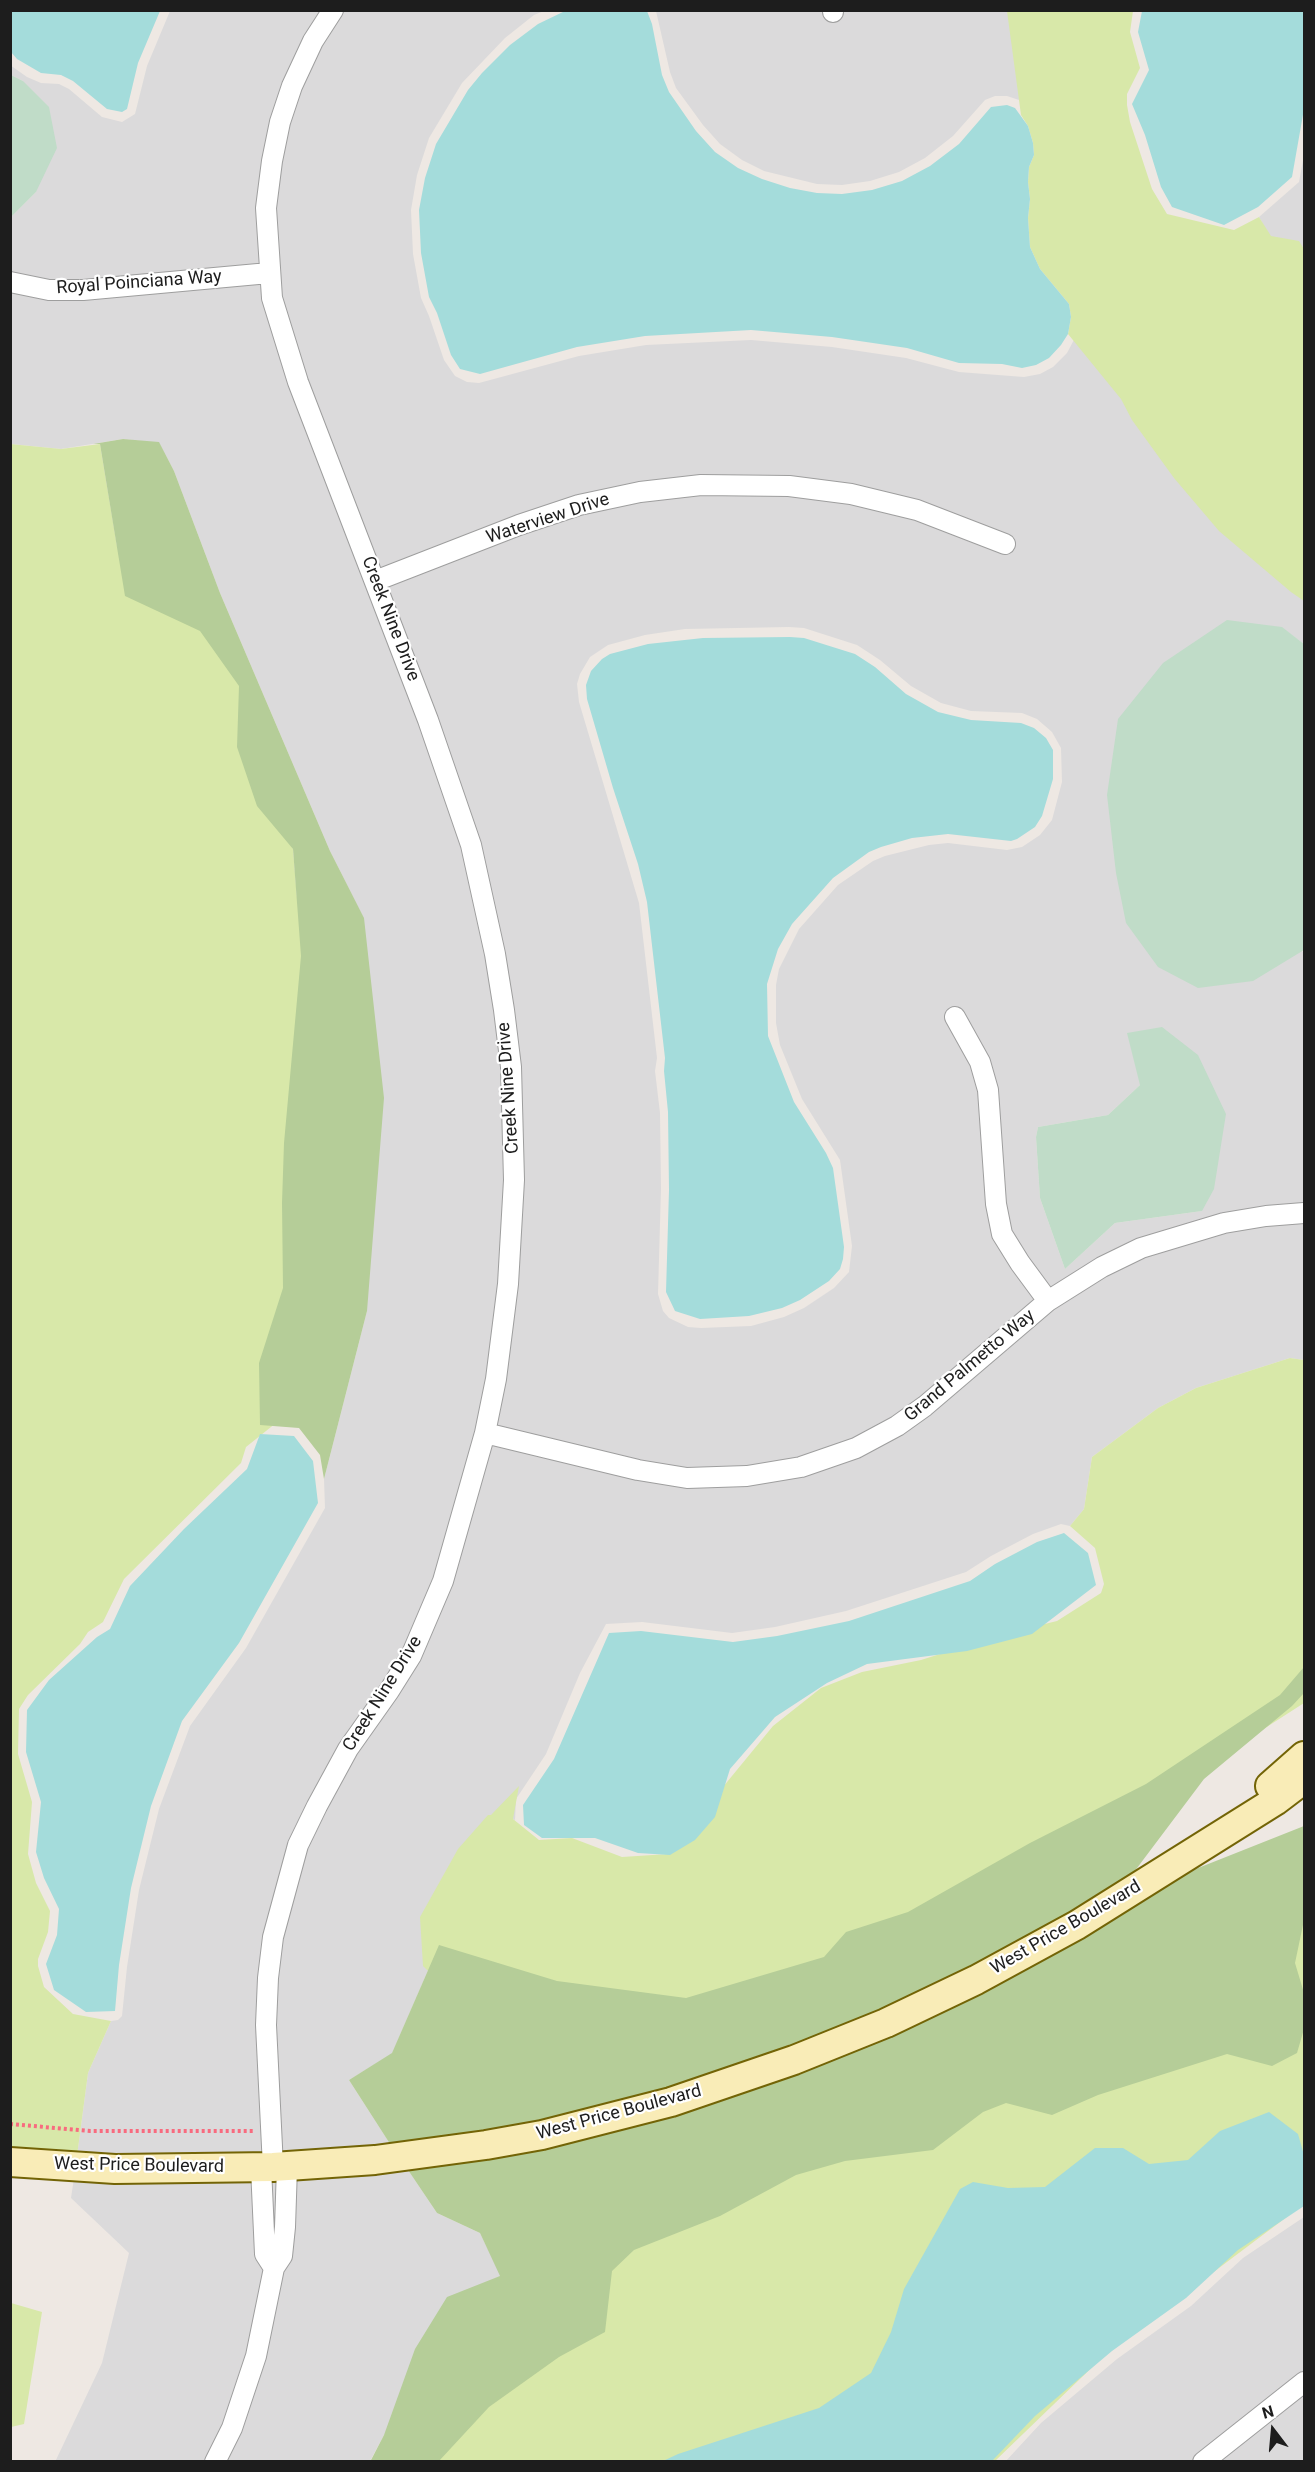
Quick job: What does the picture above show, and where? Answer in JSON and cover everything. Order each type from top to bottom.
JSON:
[{"type":"street","name":"Creek Nine Drive","points":[[215,2462],[232,2428],[256,2356],[274,2268],[282,2256],[285,2227],[270,2130],[266,2050],[268,1978],[273,1937],[295,1856],[316,1806],[342,1758],[400,1674],[429,1620],[457,1537],[485,1433],[501,1341],[511,1236],[513,1121],[511,1067],[495,954],[471,845],[436,742],[298,382],[272,298],[266,208],[280,122],[292,86],[313,41],[333,10]]},
{"type":"street","name":"Royal Poinciana Way","points":[[10,282],[49,290],[83,290],[269,273]]},
{"type":"street","name":"Waterview Drive","points":[[375,581],[519,525],[579,506],[640,492],[701,485],[769,485],[851,494],[917,510],[1005,544]]},
{"type":"street","points":[[955,1017],[980,1062],[988,1090],[996,1204],[1002,1234],[1014,1255],[1048,1301]]},
{"type":"street","name":"Grand Palmetto Way","points":[[485,1433],[638,1470],[687,1478],[747,1476],[801,1467],[856,1448],[897,1426],[925,1406],[1048,1301],[1102,1267],[1141,1248],[1181,1234],[1224,1223],[1266,1216],[1305,1213]]},
{"type":"street","name":"West Price Boulevard","points":[[1177,1863],[1305,1756]]},
{"type":"street","name":"West Price Boulevard","points":[[10,2162],[116,2169],[274,2167],[397,2158],[542,2135],[671,2102],[732,2082],[886,2023],[976,1980],[1077,1925],[1275,1801],[1305,1779]]},
{"type":"street","points":[[1203,2462],[1305,2382]]},
{"type":"path","points":[[10,2124],[90,2131],[270,2130]]},
{"type":"shaded area","points":[[170,11],[544,11],[534,15],[505,38],[462,83],[429,138],[417,175],[411,210],[413,254],[421,298],[444,360],[455,376],[467,382],[479,383],[579,356],[646,345],[751,340],[832,347],[906,358],[959,372],[1024,377],[1040,374],[1053,367],[1067,353],[1076,336],[1304,563],[1304,644],[1282,628],[1302,952],[1304,950],[1304,1360],[1290,1358],[1196,1388],[1158,1408],[1092,1457],[1084,1509],[1070,1526],[1061,1524],[1033,1534],[966,1572],[846,1611],[775,1627],[732,1633],[642,1622],[606,1624],[580,1673],[546,1754],[516,1799],[515,1820],[508,1817],[439,1945],[392,2054],[349,2080],[392,2147],[317,2154],[77,2156],[88,2073],[111,2021],[118,2020],[122,2016],[139,1890],[159,1809],[190,1726],[246,1648],[325,1508],[324,1479],[367,1311],[363,917],[330,851],[220,593],[174,471],[159,443],[123,439],[61,449],[11,444],[11,217],[36,192],[23,81],[11,75],[10,65],[27,77],[41,83],[59,84],[69,89],[102,117],[122,122],[135,114],[147,66]],"holes":[[[804,628],[857,645],[880,660],[911,686],[941,703],[971,711],[1022,713],[1037,719],[1052,732],[1061,748],[1062,782],[1052,820],[1040,835],[1022,847],[1007,850],[948,843],[929,845],[885,856],[873,861],[838,885],[799,929],[779,969],[776,985],[776,1023],[780,1045],[802,1099],[840,1160],[852,1246],[849,1272],[834,1288],[804,1308],[784,1317],[751,1326],[688,1327],[669,1318],[663,1311],[658,1294],[661,1188],[660,1113],[655,1071],[657,1058],[639,903],[579,702],[577,684],[590,657],[608,645],[645,635],[685,629]],[[1140,1085],[1202,1211],[1115,1223],[1065,1269],[1040,1198],[1036,1137],[1038,1127],[1108,1115]]]},
{"type":"shaded area","points":[[656,11],[1035,11],[1019,100],[1007,96],[995,96],[985,100],[953,136],[925,158],[899,172],[870,181],[842,185],[817,184],[764,171],[742,160],[720,144],[676,88]]},
{"type":"shaded area","points":[[1304,155],[1304,261],[1269,235],[1259,217],[1299,182]]},
{"type":"shaded area","points":[[406,2167],[437,2213],[480,2233],[501,2276],[384,2435],[370,2461],[55,2462],[102,2363],[129,2253],[71,2198],[74,2178]]},
{"type":"shaded area","points":[[1304,2217],[1304,2461],[1005,2462],[1041,2423],[1117,2359],[1191,2306],[1243,2258]]},
{"type":"green space","points":[[1007,11],[1133,11],[1130,32],[1140,68],[1127,94],[1127,105],[1130,122],[1152,189],[1167,214],[1234,230],[1259,217],[1271,236],[1299,241],[1304,249],[1304,601],[1219,531],[1174,478],[1132,420],[1121,399],[1068,334],[1071,317],[1069,304],[1040,269],[1030,247],[1028,182],[1029,167],[1034,155],[1033,143],[1028,126],[1021,115]]},
{"type":"green space","points":[[11,75],[23,81],[49,107],[57,148],[36,192],[11,217]]},
{"type":"green space","points":[[123,439],[159,442],[174,471],[220,593],[330,851],[364,918],[384,1098],[367,1311],[324,1479],[320,1455],[299,1428],[260,1425],[259,1363],[283,1288],[284,1143],[301,956],[293,849],[257,806],[237,747],[239,686],[200,631],[125,596],[100,444],[93,444]]},
{"type":"green space","points":[[10,444],[61,449],[100,444],[117,546],[237,666],[293,849],[297,898],[316,1010],[281,1419],[246,1447],[241,1463],[124,1579],[103,1622],[88,1632],[80,1644],[28,1695],[19,1709],[18,1754],[32,1802],[28,1854],[36,1883],[50,1911],[48,1932],[38,1959],[44,1987],[73,2014],[111,2021],[88,2073],[77,2156],[10,2151]]},
{"type":"green space","points":[[1227,620],[1282,627],[1304,644],[1304,950],[1253,981],[1198,988],[1158,967],[1126,923],[1116,873],[1107,795],[1118,719],[1163,663]]},
{"type":"green space","points":[[1162,1027],[1198,1055],[1226,1114],[1214,1189],[1202,1211],[1115,1223],[1065,1269],[1040,1198],[1036,1137],[1038,1127],[1108,1115],[1140,1085],[1127,1033]]},
{"type":"green space","points":[[1290,1358],[1304,1360],[1304,1703],[1231,1750],[623,2062],[464,2006],[423,1966],[420,1917],[458,1849],[488,1815],[491,1815],[519,1786],[513,1819],[539,1840],[572,1838],[622,1857],[668,1854],[773,1726],[821,1688],[862,1672],[921,1660],[1004,1634],[1057,1621],[1101,1593],[1104,1584],[1095,1548],[1070,1526],[1084,1509],[1092,1457],[1158,1408],[1196,1388]]},
{"type":"green space","points":[[1304,1667],[1304,1693],[1292,1706],[1204,1779],[1128,1880],[1072,1915],[882,2013],[728,2072],[540,2124],[392,2147],[349,2080],[392,2053],[439,1945],[557,1981],[686,1998],[824,1957],[846,1932],[908,1912],[1030,1843],[1146,1784],[1280,1695]]},
{"type":"green space","points":[[1304,1826],[1304,1920],[1295,1963],[1304,1993],[1304,2029],[1297,2053],[1272,2066],[1227,2054],[1098,2095],[1052,2115],[1006,2103],[983,2112],[933,2150],[845,2161],[796,2175],[720,2216],[634,2250],[612,2271],[605,2332],[559,2357],[489,2407],[439,2461],[370,2462],[384,2435],[415,2349],[447,2297],[500,2276],[480,2233],[437,2213],[406,2167],[674,2112],[1178,1876]]},
{"type":"green space","points":[[1304,1886],[1304,2204],[1110,2350],[995,2461],[417,2462],[611,2260]]},
{"type":"green space","points":[[11,2303],[42,2312],[24,2424],[11,2427]]},
{"type":"water","points":[[11,10],[160,11],[138,63],[127,109],[122,112],[107,109],[73,81],[61,75],[41,73],[17,59],[11,52]]},
{"type":"water","points":[[565,11],[647,11],[652,24],[662,75],[669,92],[696,131],[715,152],[738,168],[790,188],[817,193],[842,194],[872,190],[902,181],[930,166],[959,144],[991,107],[1007,105],[1015,108],[1028,126],[1033,143],[1034,155],[1029,167],[1028,182],[1030,247],[1040,269],[1069,304],[1071,317],[1068,334],[1061,345],[1049,358],[1036,365],[1022,368],[1002,364],[959,363],[907,348],[832,337],[751,330],[645,336],[577,347],[480,374],[460,369],[451,355],[437,313],[429,297],[421,253],[419,210],[425,178],[436,144],[468,90],[482,73],[510,45],[538,24]]},
{"type":"water","points":[[1142,11],[1304,11],[1304,109],[1292,177],[1258,207],[1224,225],[1172,207],[1161,187],[1145,135],[1132,104],[1149,70],[1138,32]]},
{"type":"water","points":[[703,638],[804,638],[855,654],[875,667],[906,694],[938,712],[971,720],[1021,723],[1034,728],[1046,738],[1053,750],[1053,779],[1042,816],[1035,827],[1017,839],[1011,841],[948,834],[912,838],[881,847],[869,852],[833,878],[792,924],[778,949],[767,984],[768,1036],[794,1102],[833,1168],[844,1247],[843,1259],[840,1269],[829,1281],[800,1300],[782,1308],[749,1316],[700,1319],[675,1311],[666,1292],[669,1190],[668,1112],[665,1058],[647,902],[638,864],[587,699],[586,685],[591,671],[602,659],[610,654],[648,644]]},
{"type":"water","points":[[260,1434],[294,1436],[313,1461],[318,1503],[239,1643],[182,1721],[151,1806],[131,1888],[119,1965],[115,2011],[86,2012],[54,1990],[46,1964],[57,1935],[59,1909],[44,1878],[36,1852],[41,1802],[26,1752],[27,1710],[49,1680],[97,1637],[110,1629],[130,1586],[184,1529],[247,1469]]},
{"type":"water","points":[[1064,1533],[1088,1553],[1096,1585],[1032,1634],[967,1651],[867,1664],[827,1683],[775,1717],[730,1769],[715,1817],[695,1840],[670,1855],[638,1853],[595,1838],[542,1838],[524,1825],[523,1805],[554,1759],[609,1633],[641,1631],[733,1642],[777,1636],[849,1621],[970,1581],[995,1564],[1037,1542]]},
{"type":"water","points":[[1269,2112],[1298,2134],[1304,2155],[1304,2206],[1238,2250],[1186,2298],[1112,2351],[1035,2416],[992,2461],[663,2461],[678,2454],[819,2408],[871,2373],[891,2332],[904,2289],[960,2189],[973,2182],[1008,2188],[1045,2187],[1095,2148],[1123,2148],[1149,2164],[1188,2160],[1220,2131]]}]
